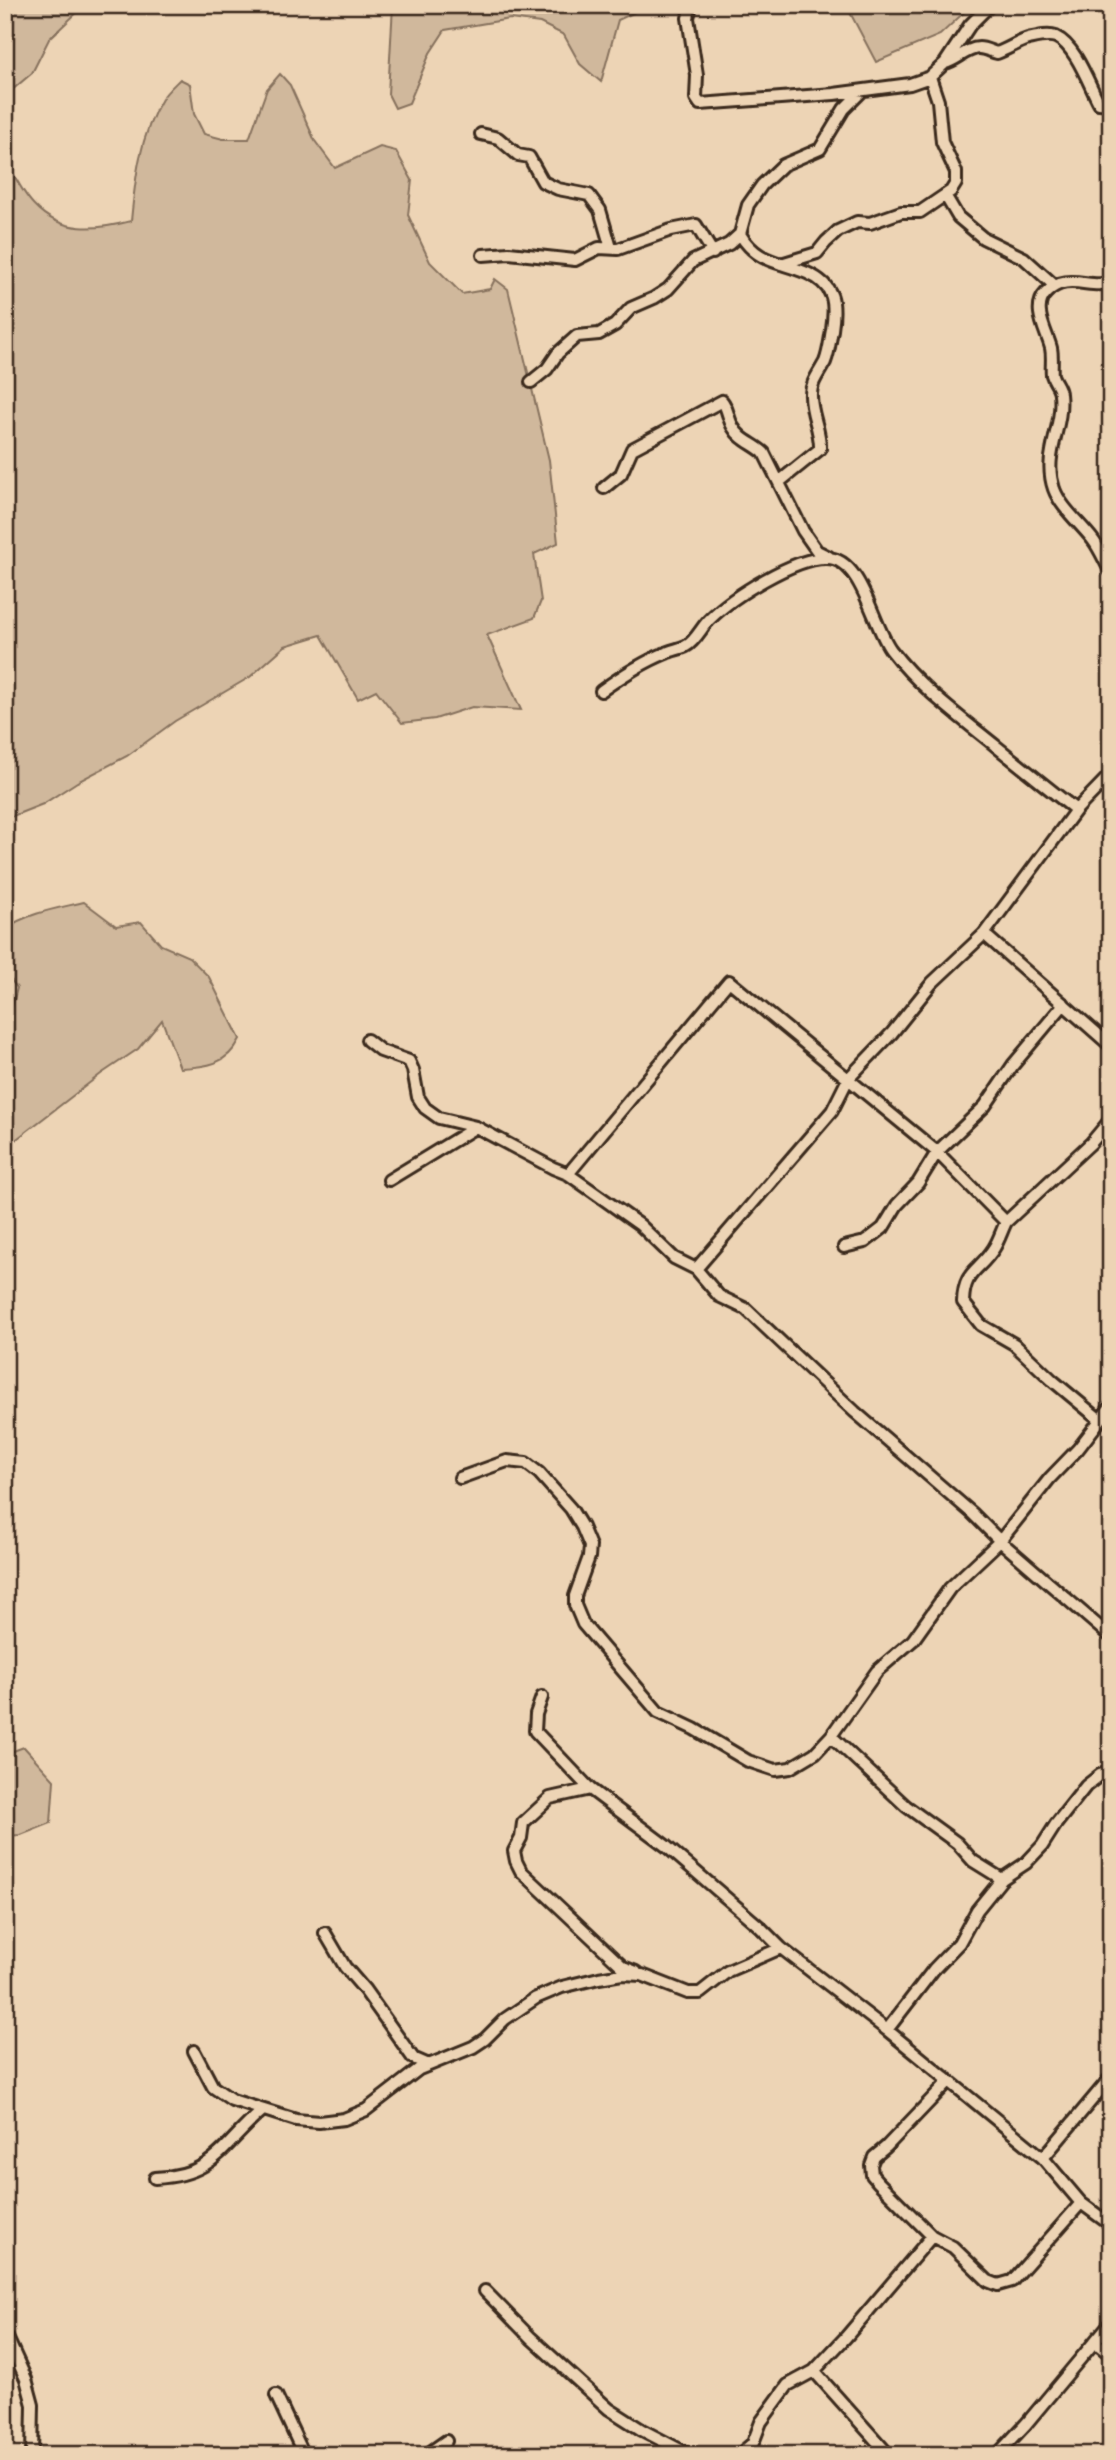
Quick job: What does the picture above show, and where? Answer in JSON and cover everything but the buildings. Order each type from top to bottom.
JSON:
[{"type":"street","points":[[691,5],[688,18],[698,75],[696,98],[700,104],[910,84],[930,77],[945,63],[970,25],[990,5]]},
{"type":"street","points":[[945,63],[971,50],[980,48],[998,53],[1026,40],[1043,36],[1055,37],[1065,44],[1077,60],[1099,103],[1111,104]]},
{"type":"street","points":[[781,264],[817,253],[838,231],[857,222],[870,223],[901,212],[920,212],[945,195],[956,183],[956,172],[942,142],[938,101],[930,77]]},
{"type":"street","points":[[531,382],[547,369],[558,353],[577,336],[599,334],[615,325],[631,308],[654,298],[677,280],[693,261],[729,244],[740,234],[748,205],[762,185],[783,165],[820,149],[844,109],[862,90]]},
{"type":"street","points":[[481,134],[498,138],[518,155],[529,157],[543,182],[558,189],[589,195],[600,210],[611,248]]},
{"type":"street","points":[[945,195],[958,217],[983,238],[1024,258],[1055,286]]},
{"type":"street","points":[[483,255],[523,254],[575,260],[600,248],[618,249],[671,230],[696,225],[713,253]]},
{"type":"street","points":[[740,234],[747,246],[760,256],[821,279],[832,295],[835,309],[826,359],[810,394],[820,449],[779,482]]},
{"type":"street","points":[[1111,281],[1106,284],[1077,281],[1055,286],[1044,295],[1040,305],[1041,319],[1051,347],[1053,377],[1060,392],[1060,420],[1052,441],[1050,458],[1054,488],[1060,500],[1095,542],[1111,572]]},
{"type":"street","points":[[604,488],[621,474],[632,449],[722,401],[742,440],[755,445],[764,453],[803,531],[817,551],[847,566],[860,586],[889,648],[918,680],[958,717],[1076,810]]},
{"type":"street","points":[[601,691],[664,654],[688,645],[727,602],[795,566],[829,557]]},
{"type":"street","points":[[696,1269],[832,1111],[849,1079],[892,1033],[932,983],[984,933],[1076,810],[1111,774]]},
{"type":"street","points":[[984,933],[1111,1046]]},
{"type":"street","points":[[568,1174],[729,981],[937,1152],[1006,1222]]},
{"type":"street","points":[[844,1247],[865,1242],[883,1228],[897,1205],[918,1183],[937,1152],[985,1106],[1013,1065],[1064,1004]]},
{"type":"street","points":[[367,1040],[381,1051],[409,1061],[414,1070],[418,1097],[425,1108],[439,1118],[476,1128],[568,1174],[640,1225],[674,1258],[696,1269],[719,1296],[746,1309],[855,1412],[1111,1637]]},
{"type":"street","points":[[460,1478],[507,1461],[526,1463],[554,1487],[577,1518],[590,1546],[589,1558],[575,1596],[577,1612],[583,1624],[658,1712],[694,1729],[748,1761],[775,1770],[790,1768],[803,1762],[815,1754],[831,1736],[877,1671],[913,1640],[950,1588],[1000,1541],[1106,1414],[1052,1380],[1014,1344],[981,1325],[963,1302],[964,1286],[970,1274],[996,1246],[1006,1222],[1091,1143],[1111,1119]]},
{"type":"street","points":[[389,1180],[476,1128]]},
{"type":"street","points":[[542,1697],[536,1714],[535,1731],[590,1789],[666,1846],[781,1948],[887,2030],[1043,2158],[1081,2203],[1111,2225]]},
{"type":"street","points":[[831,1736],[906,1806],[957,1843],[973,1861],[1002,1879]]},
{"type":"street","points":[[887,2030],[934,1969],[959,1943],[977,1910],[1002,1879],[1026,1863],[1042,1846],[1086,1786],[1111,1770]]},
{"type":"street","points":[[590,1789],[550,1798],[523,1823],[521,1838],[514,1851],[521,1871],[623,1967],[688,1993],[700,1993],[728,1971],[781,1948]]},
{"type":"street","points":[[325,1933],[345,1967],[413,2058],[429,2065]]},
{"type":"street","points":[[194,2051],[213,2087],[232,2100],[296,2120],[319,2122],[344,2119],[366,2110],[419,2069],[473,2047],[505,2019],[536,1998],[562,1987],[599,1978],[622,1974],[642,1975]]},
{"type":"street","points":[[1043,2158],[1111,2077]]},
{"type":"street","points":[[949,2081],[887,2147],[874,2157],[871,2165],[872,2175],[878,2182],[932,2236],[953,2247],[988,2281],[1003,2285],[1012,2281],[1081,2203]]},
{"type":"street","points":[[155,2178],[175,2177],[200,2170],[221,2154],[239,2131],[262,2111]]},
{"type":"street","points":[[739,2455],[753,2443],[761,2422],[788,2385],[814,2371],[932,2236]]},
{"type":"street","points":[[485,2291],[531,2338],[609,2409],[690,2455]]},
{"type":"street","points":[[997,2455],[1111,2322]]},
{"type":"street","points":[[5,2333],[26,2379],[33,2405],[32,2455]]},
{"type":"street","points":[[1095,2342],[1111,2355]]},
{"type":"street","points":[[814,2371],[889,2455]]},
{"type":"street","points":[[276,2395],[304,2455]]},
{"type":"street","points":[[426,2455],[446,2441]]},
{"type":"shaded area","points":[[5,5],[85,5],[49,39],[32,73],[5,96]]},
{"type":"shaded area","points":[[393,5],[650,5],[618,20],[601,82],[580,64],[564,35],[540,23],[510,19],[445,30],[430,53],[409,103],[395,108],[388,94]]},
{"type":"shaded area","points":[[846,5],[972,5],[940,35],[876,62]]},
{"type":"shaded area","points":[[280,74],[290,85],[315,141],[335,168],[380,147],[396,151],[412,180],[408,215],[430,262],[462,294],[490,289],[495,279],[508,289],[549,460],[558,543],[534,554],[541,601],[534,618],[487,635],[521,710],[472,707],[435,719],[402,723],[376,690],[358,699],[321,635],[285,646],[250,677],[175,721],[127,756],[77,782],[43,804],[5,819],[5,158],[30,200],[56,221],[92,228],[131,221],[137,174],[148,127],[164,96],[180,79],[190,84],[194,114],[204,134],[223,139],[249,139],[267,89]]},
{"type":"shaded area","points":[[84,902],[116,926],[141,922],[161,945],[189,957],[209,977],[240,1039],[229,1054],[215,1063],[180,1068],[162,1020],[138,1049],[5,1148],[5,1013],[12,1007],[17,988],[5,972],[5,929],[33,915]]},
{"type":"shaded area","points":[[24,1747],[54,1780],[51,1823],[21,1835],[5,1836],[5,1754]]}]
